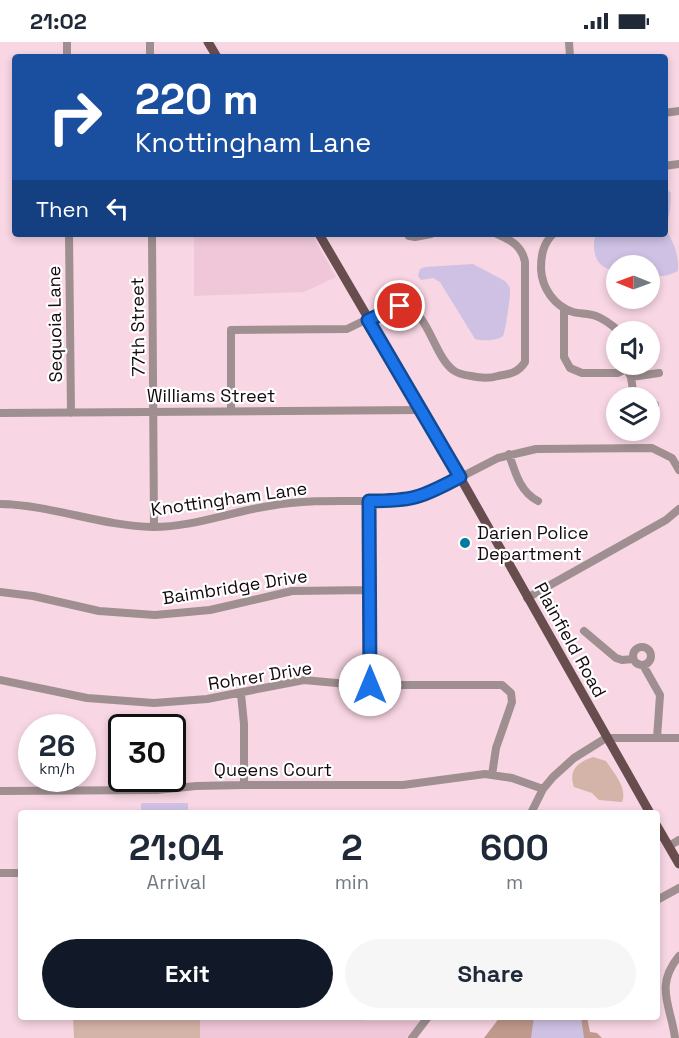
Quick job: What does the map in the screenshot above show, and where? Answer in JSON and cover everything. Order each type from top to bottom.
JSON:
[{"type":"main road","name":"Plainfield Road","points":[[321,237],[422,410],[648,810]]},
{"type":"main road","points":[[660,831],[679,864]]},
{"type":"street","name":"Sequoia Lane","points":[[69,237],[71,413]]},
{"type":"street","name":"77th Street","points":[[152,237],[154,527]]},
{"type":"street","points":[[231,411],[231,330],[340,330],[400,306],[412,308],[454,371],[484,378],[515,373],[525,362],[525,262],[523,253],[517,245],[502,237]]},
{"type":"street","points":[[550,237],[542,251],[542,275],[548,293],[564,308],[574,313],[599,317],[606,322]]},
{"type":"street","points":[[564,308],[564,357],[570,369],[582,373],[606,373]]},
{"type":"street","points":[[632,387],[631,377],[645,375]]},
{"type":"street","name":"Williams Street","points":[[0,413],[422,410]]},
{"type":"street","name":"Knottingham Lane","points":[[0,504],[40,507],[107,523],[154,527],[192,524],[283,504],[414,499],[428,494],[483,464],[509,454],[548,448],[647,447],[672,458],[679,470]]},
{"type":"street","points":[[509,454],[516,474],[528,496],[538,501]]},
{"type":"street","points":[[369,501],[370,685]]},
{"type":"street","points":[[527,598],[678,512]]},
{"type":"street","name":"Baimbridge Drive","points":[[0,592],[33,596],[99,610],[155,615],[210,610],[292,591],[369,590]]},
{"type":"street","points":[[584,631],[616,658],[633,659]]},
{"type":"street","points":[[642,646],[648,648],[651,653],[650,659],[643,665],[637,664],[633,659],[633,652],[642,646]]},
{"type":"street","points":[[643,665],[660,695],[657,738]]},
{"type":"street","name":"Rohrer Drive","points":[[0,680],[75,696],[127,702],[194,701],[241,694],[303,680],[370,685],[497,684],[505,687],[511,693],[512,702],[496,748],[492,775]]},
{"type":"street","points":[[241,694],[244,724],[244,785]]},
{"type":"street","points":[[532,810],[543,789],[569,762],[606,738],[679,738]]},
{"type":"street","name":"Queens Court","points":[[0,791],[158,790],[244,785],[403,785],[430,783],[454,777],[492,775],[521,780],[543,789]]},
{"type":"street","points":[[669,846],[679,840]]},
{"type":"street","points":[[0,873],[18,873]]},
{"type":"street","points":[[660,898],[679,888]]},
{"type":"street","points":[[676,1032],[666,1004],[666,986],[671,968],[679,957]]},
{"type":"street","points":[[412,1038],[426,1020]]},
{"type":"shaded area","points":[[668,190],[671,193],[670,210],[668,220]]},
{"type":"shaded area","points":[[668,234],[678,260],[678,271],[660,276],[660,255],[606,255],[606,268],[597,259],[594,247],[595,237],[668,237]]},
{"type":"shaded area","points":[[194,237],[314,237],[336,277],[304,292],[194,296]]},
{"type":"shaded area","points":[[473,264],[505,281],[510,288],[504,334],[497,339],[475,339],[440,282],[433,278],[421,280],[418,276],[420,269],[425,267]]},
{"type":"shaded area","points":[[593,757],[606,761],[616,775],[623,791],[622,802],[599,800],[592,793],[574,787],[573,771],[583,761]]},
{"type":"shaded area","points":[[141,803],[188,803],[188,810],[141,810]]},
{"type":"shaded area","points":[[73,1020],[200,1020],[200,1038],[74,1038]]},
{"type":"shaded area","points":[[200,1020],[420,1021],[406,1038],[200,1038]]},
{"type":"shaded area","points":[[498,1020],[588,1020],[590,1032],[597,1033],[602,1038],[484,1038]]},
{"type":"shaded area","points":[[534,1020],[581,1020],[584,1038],[531,1038]]},
{"type":"place","name":"Darien Police Department","points":[[465,543]]},
{"type":"route","points":[[370,685],[369,501],[414,499],[460,477],[368,320],[400,306]]}]
